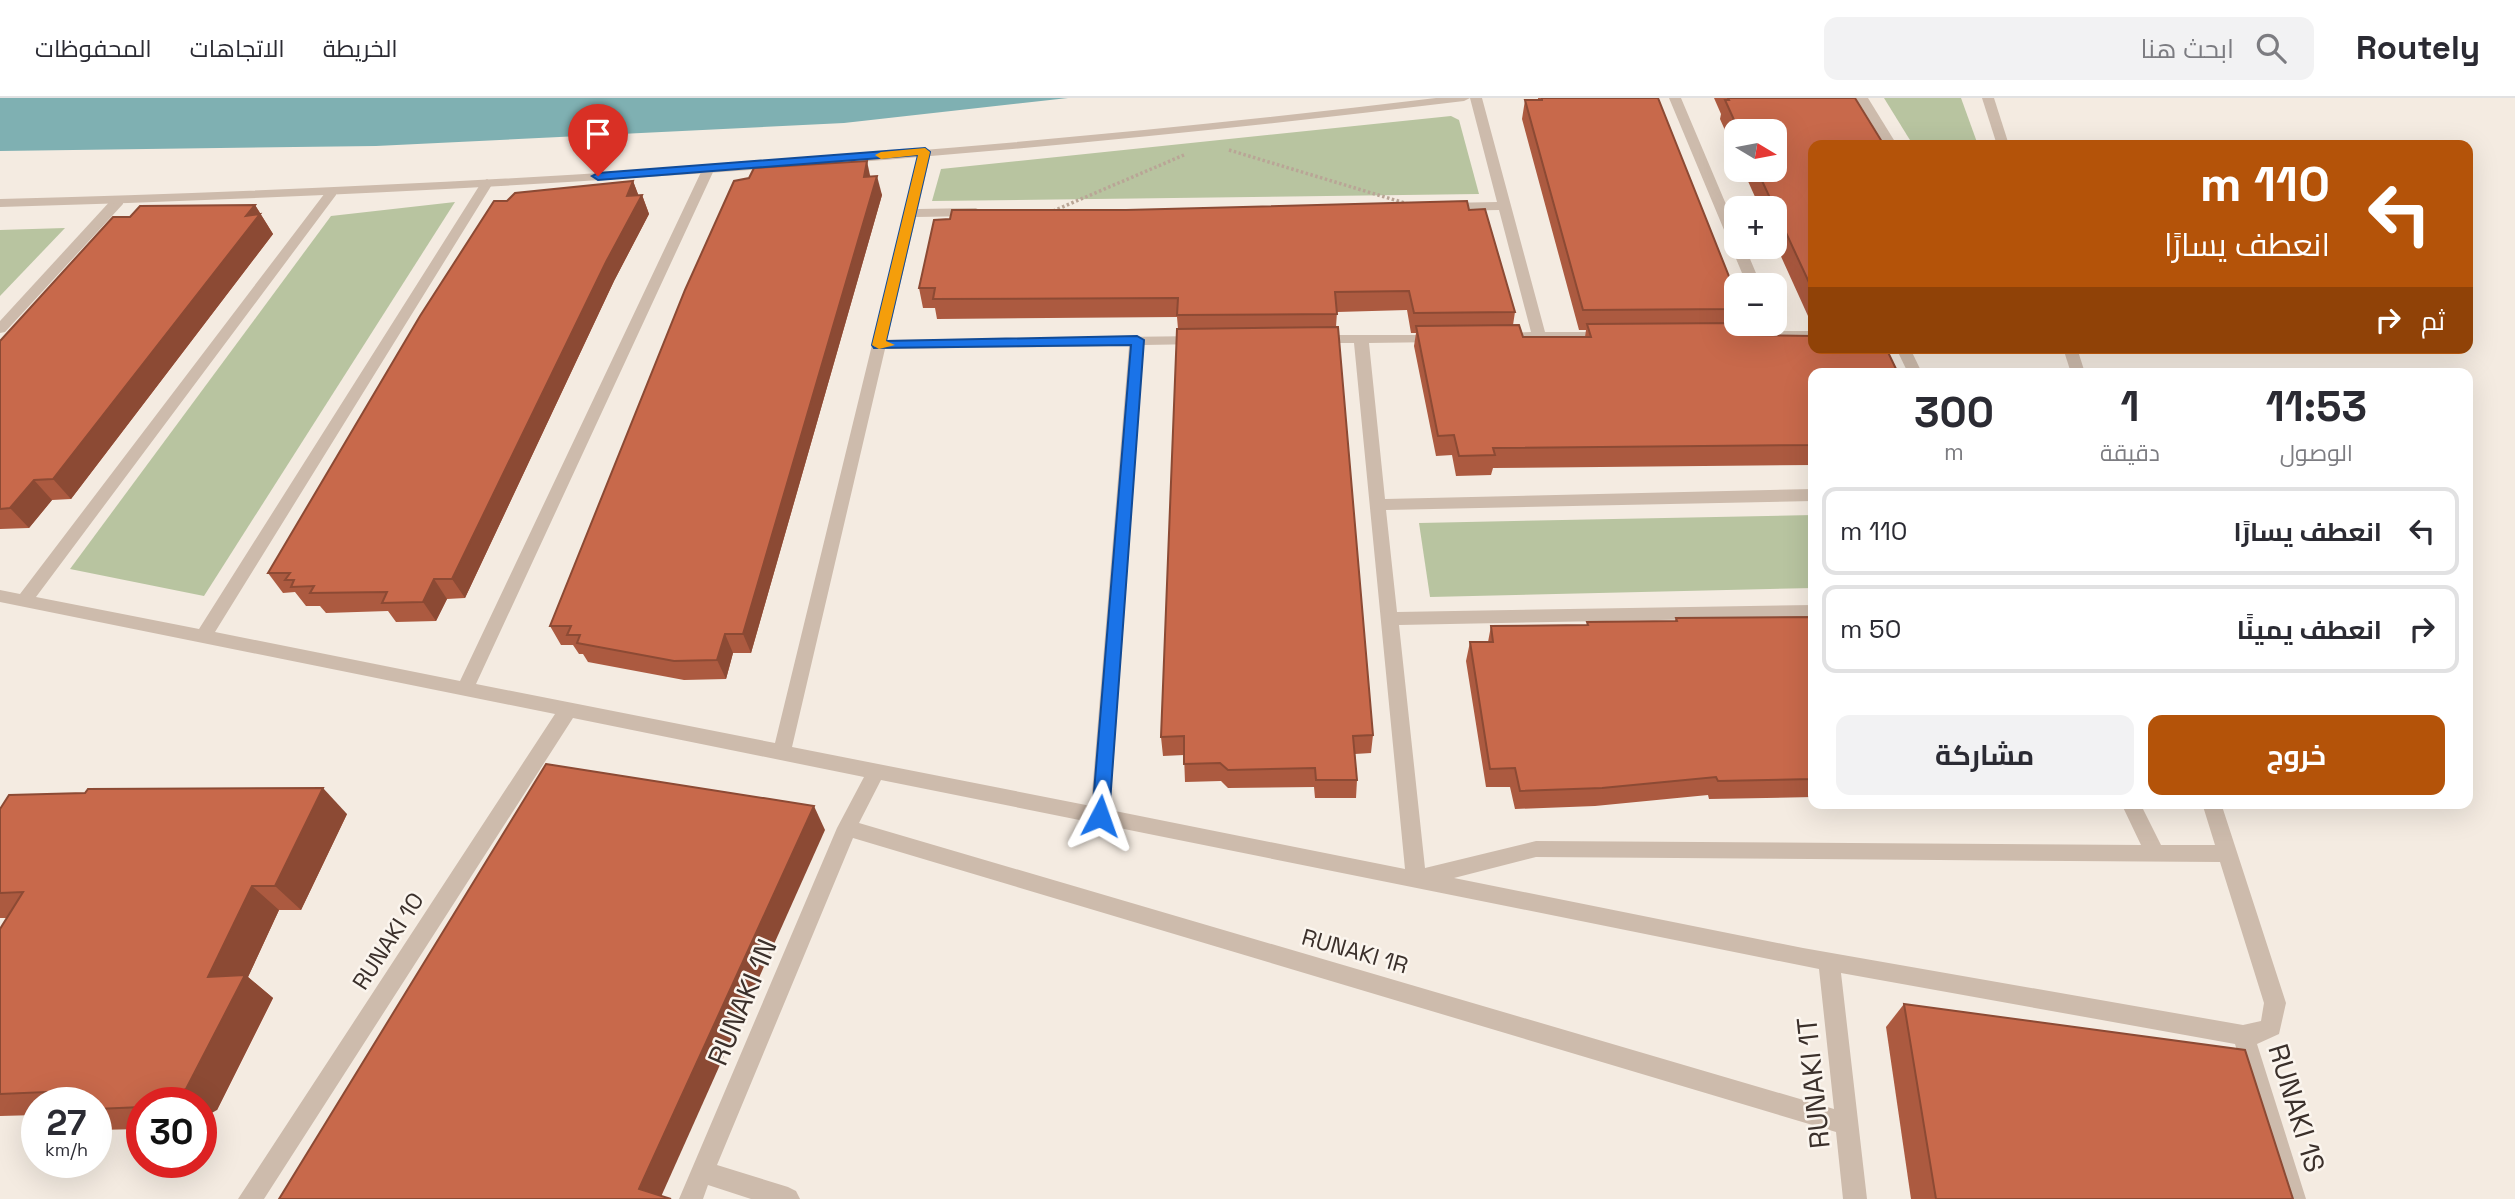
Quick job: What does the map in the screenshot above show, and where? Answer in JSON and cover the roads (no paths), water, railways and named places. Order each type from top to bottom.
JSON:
[{"type":"street","points":[[0,203],[332,192],[708,170],[1270,122],[1464,98]]},
{"type":"street","points":[[1476,98],[1539,337]]},
{"type":"street","points":[[1675,98],[1724,214]]},
{"type":"street","points":[[1862,98],[1888,140]]},
{"type":"street","points":[[1988,98],[2001,140]]},
{"type":"street","points":[[782,752],[925,152]]},
{"type":"street","points":[[465,689],[708,170]]},
{"type":"street","points":[[203,637],[487,183]]},
{"type":"street","points":[[24,601],[332,192]]},
{"type":"street","points":[[0,329],[118,201]]},
{"type":"street","points":[[1416,207],[1504,206]]},
{"type":"street","points":[[910,213],[988,212]]},
{"type":"street","points":[[1787,331],[1808,334]]},
{"type":"street","points":[[1484,337],[1622,336]]},
{"type":"street","points":[[1305,339],[1457,338]]},
{"type":"street","points":[[1361,339],[1416,879]]},
{"type":"street","points":[[1100,816],[1137,340]]},
{"type":"street","points":[[879,345],[1221,340]]},
{"type":"street","points":[[1378,505],[1808,495]]},
{"type":"street","points":[[0,596],[1829,961],[2243,1035],[2261,1034],[2271,1027],[2275,1003],[2213,809]]},
{"type":"street","points":[[1390,619],[1808,611]]},
{"type":"street","name":"RUNAKI 1O","points":[[250,1199],[568,709]]},
{"type":"street","name":"RUNAKI 1N","points":[[691,1199],[847,828],[876,771]]},
{"type":"street","points":[[2133,809],[2155,853]]},
{"type":"street","name":"RUNAKI 1R","points":[[847,828],[1847,1124]]},
{"type":"street","points":[[1416,879],[1536,849],[2227,854]]},
{"type":"street","name":"RUNAKI 1T","points":[[1829,961],[1855,1199]]},
{"type":"street","name":"RUNAKI 1S","points":[[2243,1035],[2294,1199]]},
{"type":"street","points":[[703,1171],[788,1199]]},
{"type":"water","points":[[0,98],[1068,98],[844,123],[376,146],[0,151]]}]
